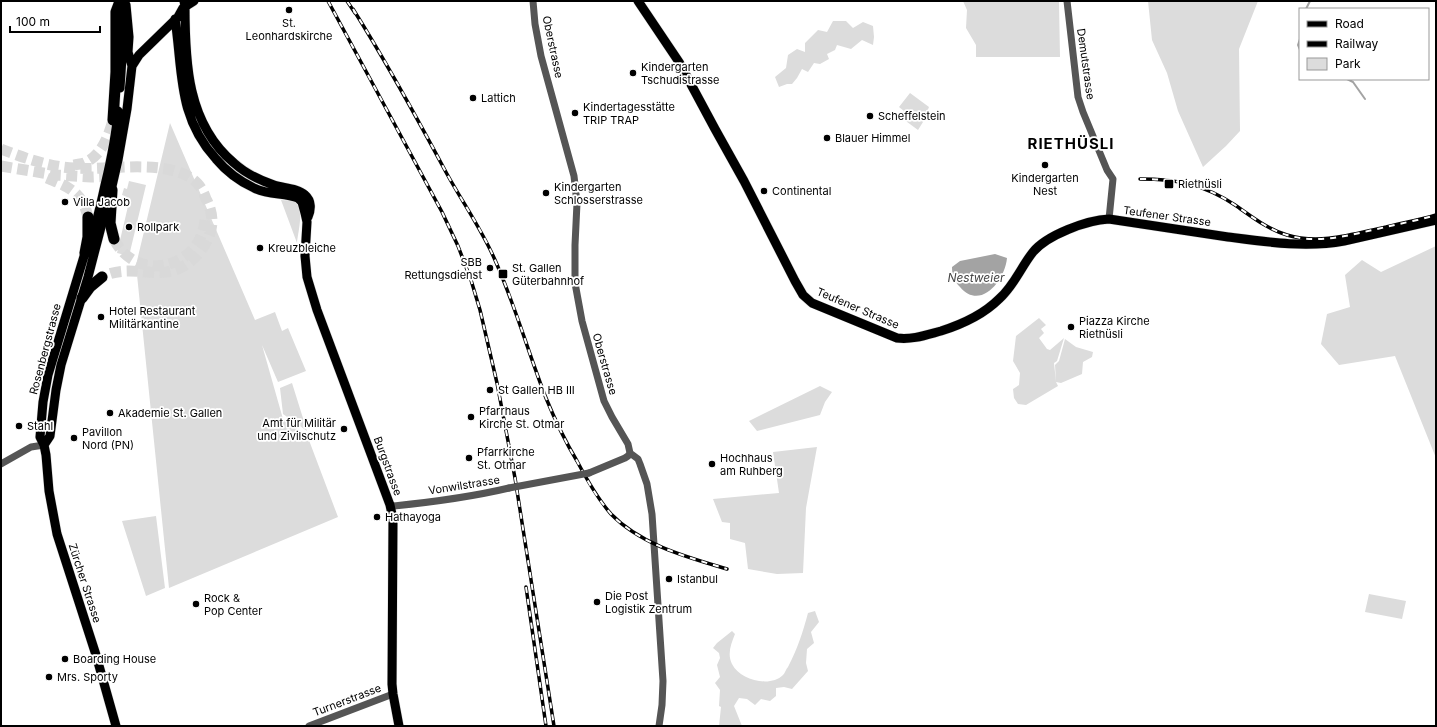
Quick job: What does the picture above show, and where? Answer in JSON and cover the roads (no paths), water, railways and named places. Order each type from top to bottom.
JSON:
[{"type":"highway","points":[[113,120],[116,72],[116,12],[121,2]]},
{"type":"highway","points":[[112,190],[110,223],[114,239]]},
{"type":"highway","points":[[85,253],[88,237],[88,217]]},
{"type":"highway","points":[[82,298],[90,287],[102,277]]},
{"type":"main road","points":[[132,66],[139,55],[175,19],[185,4],[194,1]]},
{"type":"main road","name":"Teufener Strasse","points":[[638,1],[679,62],[744,181],[799,290],[806,298],[816,305],[893,337],[907,339],[923,336],[975,318],[991,307],[1006,292],[1032,254],[1048,239],[1062,232],[1093,221],[1109,219],[1257,240],[1306,244],[1344,241],[1436,220]]},
{"type":"main road","name":"Rosenbergstrasse","points":[[121,2],[126,52],[115,141],[101,205],[85,253],[45,389],[40,430],[40,437],[44,445],[50,436],[56,390],[61,366],[82,298],[112,190],[128,110],[132,66],[126,52]]},
{"type":"main road","points":[[185,4],[185,41],[189,78],[194,103],[205,127],[214,142],[225,154],[244,170],[265,181],[298,191],[305,195],[310,202],[307,222]]},
{"type":"main road","points":[[175,19],[178,33],[181,77],[186,107],[204,146],[232,175],[252,187],[268,193],[294,196],[301,200],[307,222]]},
{"type":"main road","points":[[160,34],[178,33]]},
{"type":"main road","points":[[126,52],[134,56],[139,55]]},
{"type":"main road","name":"Burgstrasse","points":[[307,222],[305,256],[307,277],[317,310],[390,505],[394,527],[393,694],[399,726]]},
{"type":"main road","name":"Zürcher Strasse","points":[[44,445],[49,491],[57,534],[96,654],[116,726]]},
{"type":"street","name":"Oberstrasse","points":[[533,1],[535,24],[541,56],[574,182],[577,203],[574,251],[575,283],[582,321],[604,401],[628,444],[630,453],[638,459],[647,484],[654,528],[663,681],[659,726]]},
{"type":"street","name":"Demutstrasse","points":[[1067,1],[1076,85],[1080,104],[1107,170],[1113,179],[1109,219]]},
{"type":"street","points":[[1,464],[31,447],[44,445]]},
{"type":"street","name":"Vonwilstrasse","points":[[390,505],[394,506],[491,493],[509,488],[589,473],[625,458],[630,453]]},
{"type":"street","name":"Turnerstrasse","points":[[309,726],[393,694]]},
{"type":"water","name":"Nestweier","points":[[995,254],[1007,258],[1002,276],[997,284],[990,290],[976,296],[968,294],[958,285],[952,273],[952,267],[960,261]]},
{"type":"waterway","points":[[1306,8],[1310,1]]},
{"type":"waterway","points":[[1299,42],[1299,48]]},
{"type":"waterway","points":[[1349,80],[1353,82],[1365,99]]},
{"type":"tunnel","points":[[74,165],[85,163],[92,159],[101,150],[113,120]]},
{"type":"tunnel","points":[[1,149],[37,162],[56,166],[88,168],[139,167],[172,170],[186,175],[197,183],[210,207],[212,222],[207,241],[195,258],[184,266],[174,270],[154,273],[124,271],[102,277]]},
{"type":"tunnel","points":[[1,166],[55,175],[91,177],[117,176]]},
{"type":"tunnel","points":[[47,178],[62,184],[74,192],[82,202],[88,217]]},
{"type":"tunnel","points":[[114,239],[124,253],[137,262],[151,266],[166,265],[180,259],[192,250],[201,237],[205,220]]},
{"type":"railway","points":[[328,1],[442,212],[458,246],[471,280],[480,310],[497,383],[515,478],[554,726]]},
{"type":"railway","points":[[347,1],[355,13]]},
{"type":"railway","points":[[353,9],[390,70],[490,249],[509,294],[549,406],[568,446],[588,482],[611,514],[636,534],[665,549],[727,569]]},
{"type":"railway","points":[[1140,179],[1178,182],[1212,192],[1273,229],[1299,238],[1324,239],[1361,233],[1436,215]]},
{"type":"railway","points":[[526,587],[546,726]]},
{"type":"place","name":"St. Leonhardskirche","points":[[289,10]]},
{"type":"place","name":"Kindergarten Tschudistrasse","points":[[633,73]]},
{"type":"place","name":"Lattich","points":[[473,98]]},
{"type":"place","name":"Kindertagesstätte TRIP TRAP","points":[[575,113]]},
{"type":"place","name":"Scheffelstein","points":[[870,116]]},
{"type":"place","name":"Blauer Himmel","points":[[827,138]]},
{"type":"place","name":"Kindergarten Nest","points":[[1045,165]]},
{"type":"place","name":"Riethüsli","points":[[1169,184]]},
{"type":"place","name":"Continental","points":[[764,191]]},
{"type":"place","name":"Kindergarten Schlosserstrasse","points":[[546,193]]},
{"type":"place","name":"Villa Jacob","points":[[65,202]]},
{"type":"place","name":"Rollpark","points":[[129,227]]},
{"type":"place","name":"Kreuzbleiche","points":[[260,248]]},
{"type":"place","name":"SBB Rettungsdienst","points":[[490,268]]},
{"type":"place","name":"St. Gallen Güterbahnhof","points":[[503,274]]},
{"type":"place","name":"Hotel Restaurant Militärkantine","points":[[101,317]]},
{"type":"place","name":"Piazza Kirche Riethüsli","points":[[1071,327]]},
{"type":"place","name":"St Gallen HB III","points":[[490,390]]},
{"type":"place","name":"Akademie St. Gallen","points":[[110,413]]},
{"type":"place","name":"Pfarrhaus Kirche St. Otmar","points":[[471,417]]},
{"type":"place","name":"Stahl","points":[[19,426]]},
{"type":"place","name":"Amt für Militär und Zivilschutz","points":[[344,429]]},
{"type":"place","name":"Pavillon Nord (PN)","points":[[74,438]]},
{"type":"place","name":"Pfarrkirche St. Otmar","points":[[469,458]]},
{"type":"place","name":"Hochhaus am Ruhberg","points":[[712,464]]},
{"type":"place","name":"Hathayoga","points":[[377,517]]},
{"type":"place","name":"Istanbul","points":[[669,579]]},
{"type":"place","name":"Die Post Logistik Zentrum","points":[[597,602]]},
{"type":"place","name":"Rock & Pop Center","points":[[196,604]]},
{"type":"place","name":"Boarding House","points":[[65,659]]},
{"type":"place","name":"Mrs. Sporty","points":[[49,677]]},
{"type":"district","name":"RIETHÜSLI","points":[[1071,143]]}]
